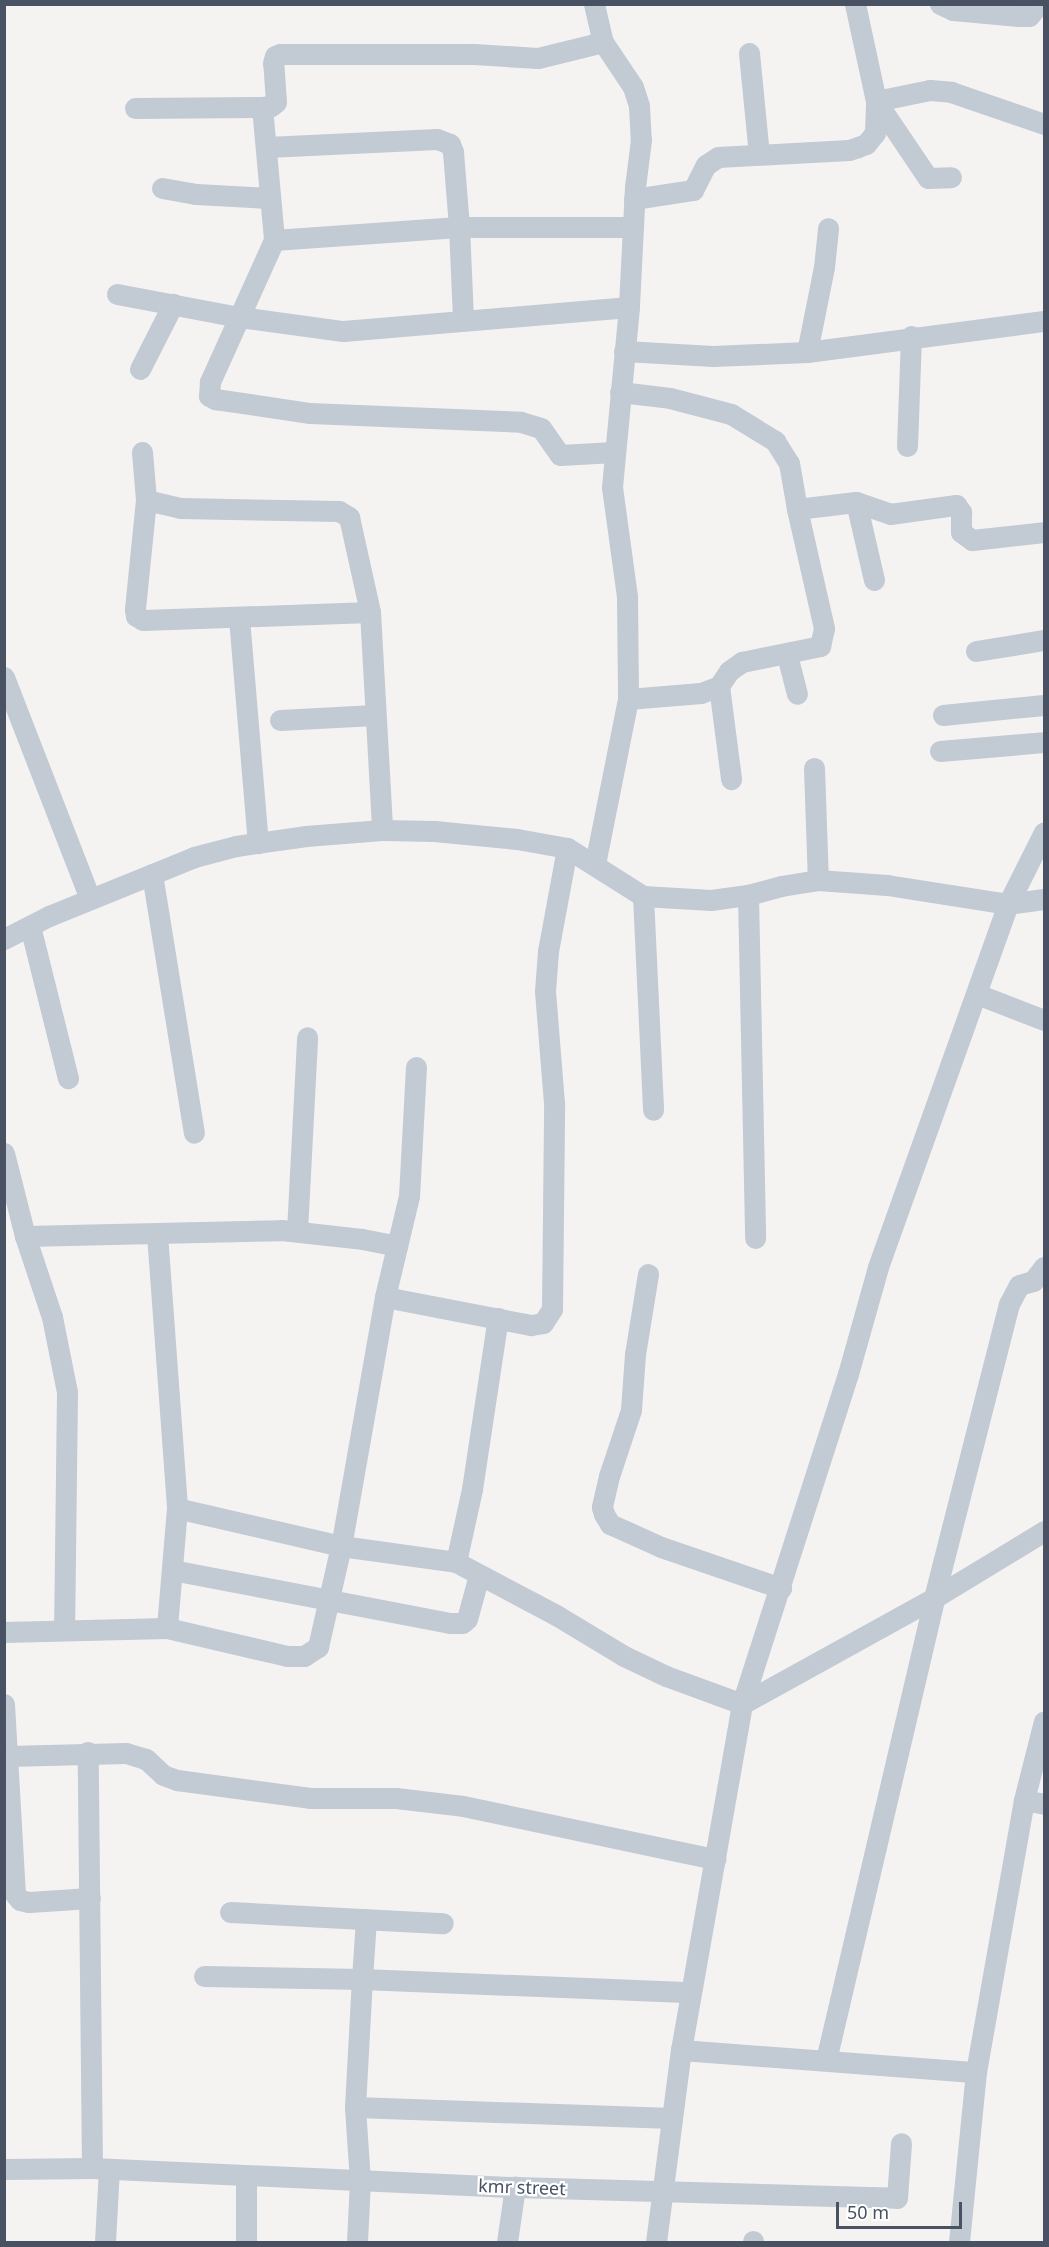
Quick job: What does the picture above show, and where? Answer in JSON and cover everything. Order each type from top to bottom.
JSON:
[{"type":"street","points":[[594,4],[603,42],[633,87],[639,106],[641,140],[634,199],[629,307],[612,487],[627,597],[628,699],[595,864]]},
{"type":"street","points":[[634,199],[693,190],[706,165],[718,158],[849,150],[866,144],[875,133],[876,101],[855,4]]},
{"type":"street","points":[[940,4],[953,10],[1029,16],[1039,4]]},
{"type":"street","points":[[135,108],[271,106],[276,102],[273,63],[275,56],[279,54],[474,54],[538,58],[603,42]]},
{"type":"street","points":[[749,53],[759,155]]},
{"type":"street","points":[[876,101],[930,90],[951,92],[1044,124]]},
{"type":"street","points":[[876,101],[928,178],[951,177]]},
{"type":"street","points":[[262,106],[274,240],[210,382],[210,396],[215,399],[310,412],[521,422],[541,428],[560,455],[614,452]]},
{"type":"street","points":[[267,147],[445,141],[453,152],[463,320]]},
{"type":"street","points":[[162,188],[196,194],[270,198]]},
{"type":"street","points":[[274,240],[459,227],[633,227]]},
{"type":"street","points":[[807,352],[824,267],[828,228]]},
{"type":"street","points":[[117,294],[239,317],[343,331],[629,307]]},
{"type":"street","points":[[140,369],[173,304]]},
{"type":"street","points":[[624,351],[712,356],[807,352],[910,336],[1044,321]]},
{"type":"street","points":[[907,446],[910,336]]},
{"type":"street","points":[[620,393],[670,398],[731,414],[753,425],[775,441],[789,463],[824,628],[824,637],[820,646],[787,655],[742,662],[729,671],[719,686],[701,693],[628,699]]},
{"type":"street","points":[[142,452],[146,500],[136,616],[143,620],[370,612]]},
{"type":"street","points":[[146,500],[180,508],[344,512],[352,522],[370,612],[382,830]]},
{"type":"street","points":[[797,509],[856,502],[890,514],[956,505],[961,512],[962,532],[972,540],[1044,532]]},
{"type":"street","points":[[856,502],[874,580]]},
{"type":"street","points":[[239,618],[258,843]]},
{"type":"street","points":[[976,651],[1044,640]]},
{"type":"street","points":[[787,655],[797,694]]},
{"type":"street","points":[[4,677],[90,899]]},
{"type":"street","points":[[719,686],[731,779]]},
{"type":"street","points":[[943,715],[1044,705]]},
{"type":"street","points":[[280,720],[374,716]]},
{"type":"street","points":[[940,751],[1044,742]]},
{"type":"street","points":[[814,768],[819,880]]},
{"type":"street","points":[[4,939],[90,899],[194,857],[258,843],[306,836],[382,830],[434,831],[506,837],[567,848],[643,896],[711,900],[748,895],[781,886],[819,880],[887,885],[1008,904],[1044,899]]},
{"type":"street","points":[[656,2242],[681,2050],[742,1704],[848,1374],[878,1267],[1008,904],[1044,832]]},
{"type":"street","points":[[386,1297],[531,1325],[543,1323],[552,1309],[554,1103],[545,991],[548,951],[567,848]]},
{"type":"street","points":[[152,874],[194,1133]]},
{"type":"street","points":[[748,895],[755,1238]]},
{"type":"street","points":[[643,896],[653,1110]]},
{"type":"street","points":[[30,926],[68,1078]]},
{"type":"street","points":[[977,994],[1044,1020]]},
{"type":"street","points":[[297,1231],[307,1037]]},
{"type":"street","points":[[4,1632],[167,1628],[287,1656],[304,1656],[318,1647],[341,1546],[386,1297],[409,1196],[416,1067]]},
{"type":"street","points":[[4,1153],[25,1236],[52,1317],[67,1392],[64,1629]]},
{"type":"street","points":[[25,1236],[297,1231],[397,1246]]},
{"type":"street","points":[[157,1233],[177,1508],[167,1628]]},
{"type":"street","points":[[826,2060],[934,1598],[1009,1304],[1019,1285],[1033,1281],[1044,1266]]},
{"type":"street","points":[[648,1274],[635,1354],[631,1410],[609,1476],[602,1507],[604,1514],[610,1524],[660,1547],[781,1588]]},
{"type":"street","points":[[456,1562],[471,1489],[498,1318]]},
{"type":"street","points":[[177,1508],[341,1546],[456,1562],[556,1615],[624,1656],[666,1676],[742,1704],[934,1598],[1044,1531]]},
{"type":"street","points":[[172,1570],[450,1623],[462,1623],[467,1619],[479,1575]]},
{"type":"street","points":[[4,1704],[12,1887],[15,1894],[20,1900],[29,1902],[90,1898]]},
{"type":"street","points":[[959,2242],[976,2072],[1034,1802],[1044,1721]]},
{"type":"street","points":[[8,1756],[88,1752],[126,1753],[146,1759],[163,1775],[177,1780],[310,1798],[396,1798],[464,1806],[715,1858]]},
{"type":"street","points":[[88,1752],[90,1898],[100,2169],[105,2242]]},
{"type":"street","points":[[230,1912],[443,1923]]},
{"type":"street","points":[[357,2242],[360,2181],[355,2108],[366,1919]]},
{"type":"street","points":[[204,1976],[362,1979],[691,1992]]},
{"type":"street","points":[[681,2050],[976,2072]]},
{"type":"street","points":[[355,2108],[672,2118]]},
{"type":"street","name":"kmr street","points":[[4,2169],[100,2169],[515,2187],[897,2198],[901,2143]]},
{"type":"street","points":[[246,2177],[246,2242]]},
{"type":"street","points":[[507,2242],[515,2187]]}]
